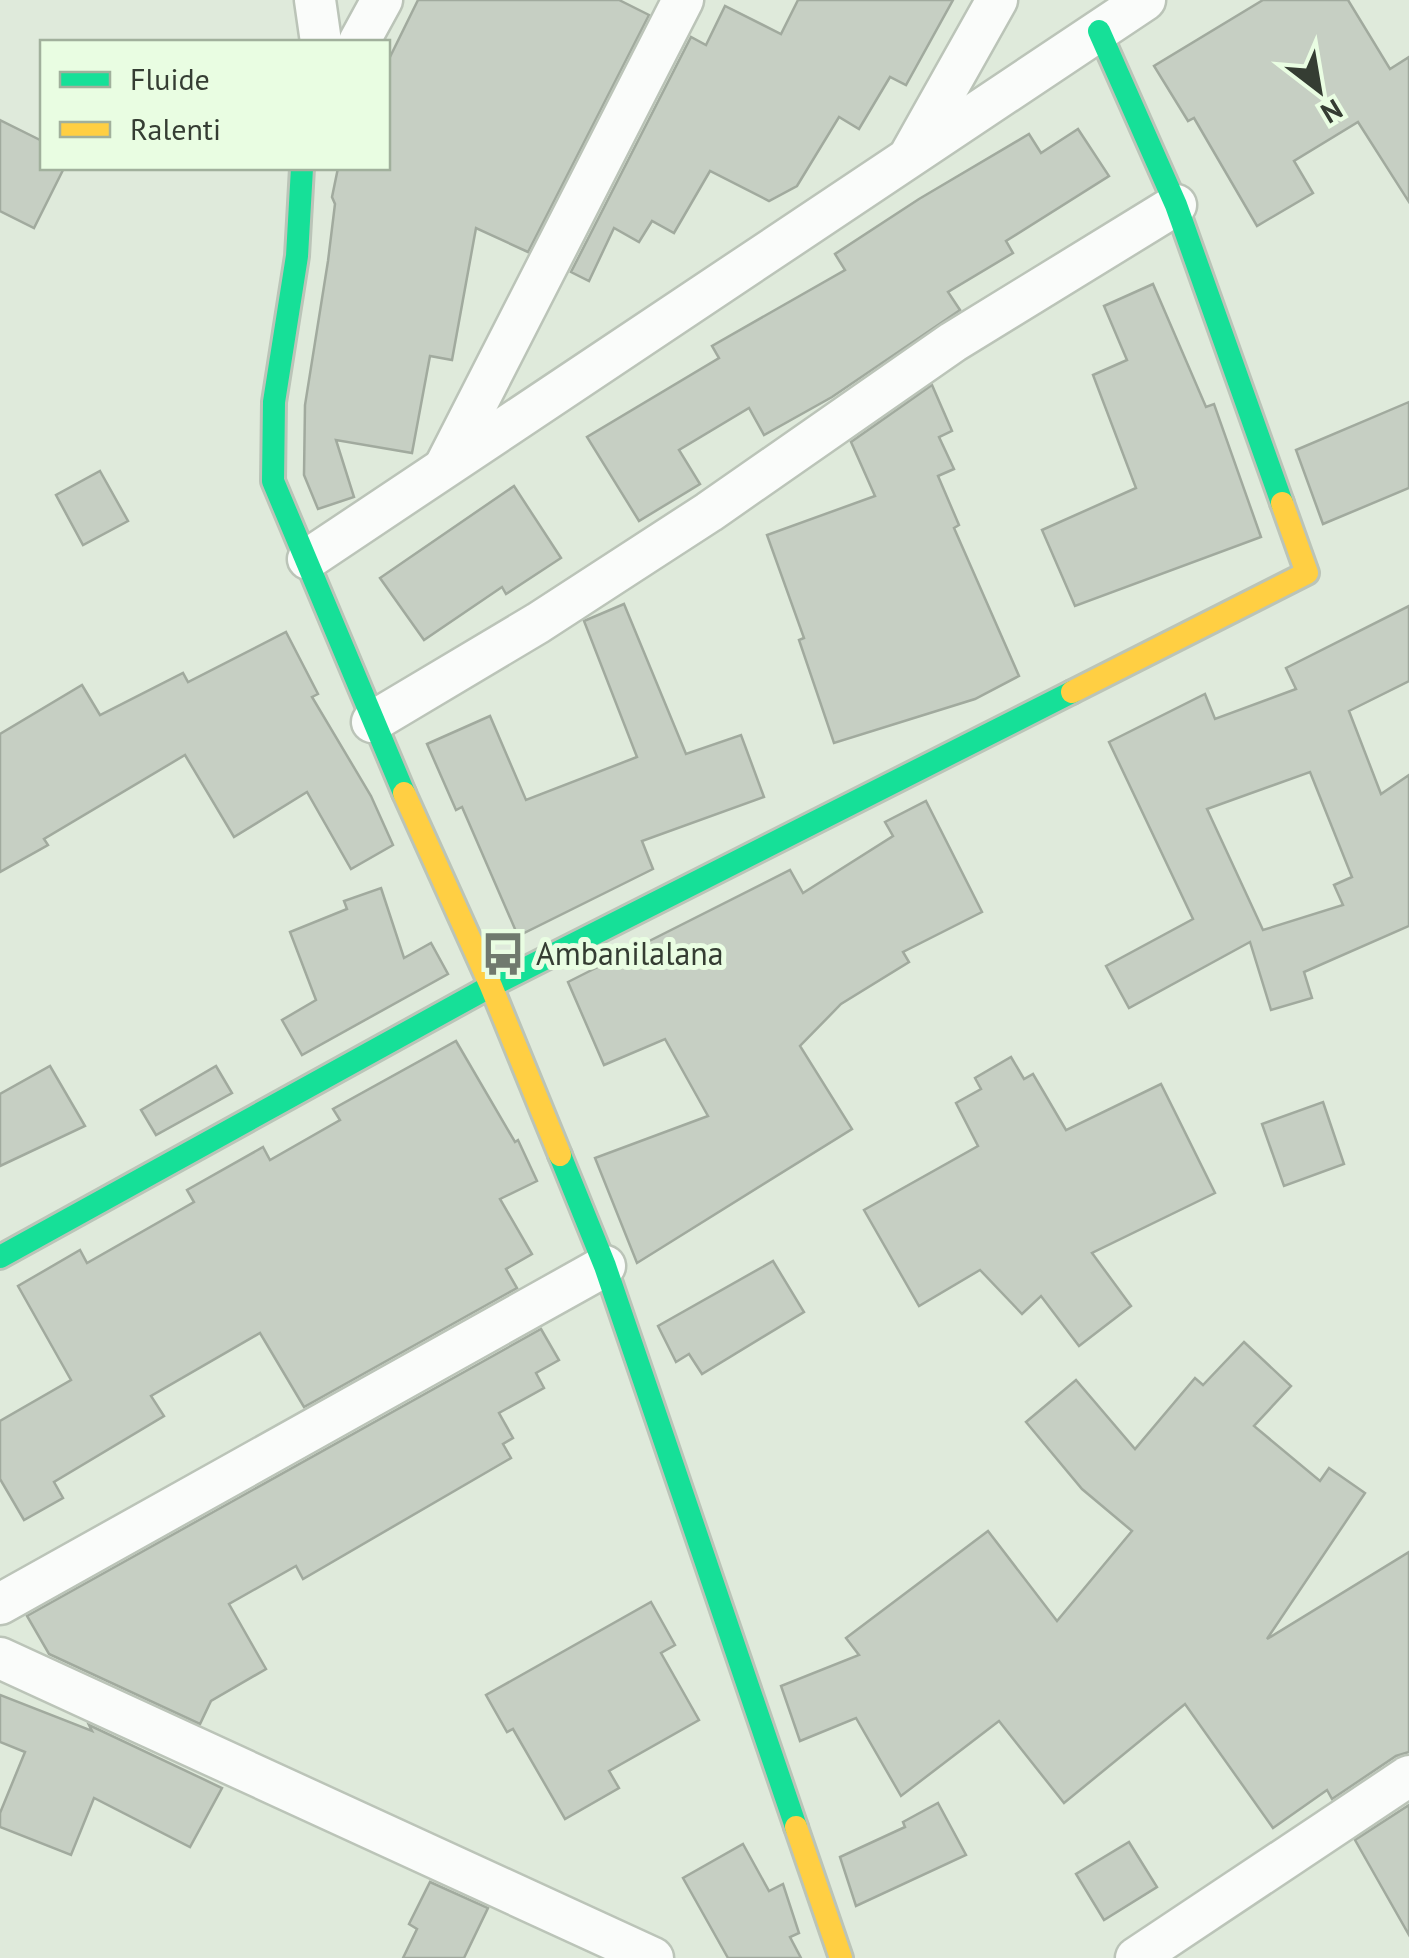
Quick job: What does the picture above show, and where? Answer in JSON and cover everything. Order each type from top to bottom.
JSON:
[{"type":"street","points":[[315,0],[320,40]]},
{"type":"street","points":[[360,40],[382,0]]},
{"type":"street","points":[[444,468],[683,0]]},
{"type":"street","points":[[906,162],[997,0]]},
{"type":"street","points":[[308,559],[1145,0]]},
{"type":"street","points":[[0,1256],[491,986],[1307,573],[1176,205],[1099,31]]},
{"type":"street","points":[[302,170],[297,256],[274,402],[273,481],[372,722],[491,986],[605,1266],[841,1958]]},
{"type":"street","points":[[372,722],[538,623],[709,512],[954,342],[1176,205]]},
{"type":"street","points":[[0,1604],[605,1266]]},
{"type":"street","points":[[0,1658],[653,1958]]},
{"type":"street","points":[[1136,1958],[1409,1776]]},
{"type":"building","points":[[418,0],[619,0],[649,15],[528,252],[476,228],[452,360],[430,356],[412,453],[336,440],[354,497],[318,509],[304,475],[305,405],[328,261],[335,204],[332,197],[338,170],[390,170],[390,57]]},
{"type":"building","points":[[798,0],[953,0],[906,85],[890,77],[859,129],[839,117],[797,186],[769,201],[710,171],[674,233],[652,221],[639,242],[614,228],[589,281],[571,272],[691,37],[706,45],[725,6],[781,34]]},
{"type":"building","points":[[1263,0],[1348,0],[1390,69],[1409,57],[1409,202],[1358,122],[1294,161],[1313,193],[1257,226],[1194,118],[1188,121],[1154,66]]},
{"type":"building","points":[[0,120],[40,140],[40,170],[63,170],[34,228],[0,211]]},
{"type":"building","points":[[1078,129],[1109,176],[1006,241],[1013,253],[948,292],[960,310],[832,397],[764,435],[749,408],[679,450],[700,484],[639,521],[587,437],[719,358],[712,346],[845,270],[835,254],[919,199],[1029,134],[1041,153]]},
{"type":"building","points":[[1153,284],[1206,407],[1214,404],[1261,537],[1075,606],[1042,530],[1136,488],[1093,375],[1127,360],[1104,306]]},
{"type":"building","points":[[932,385],[952,431],[939,437],[954,469],[938,476],[959,525],[954,528],[1019,676],[975,699],[834,743],[799,640],[804,638],[767,535],[875,496],[851,442]]},
{"type":"building","points":[[1409,402],[1409,488],[1323,524],[1296,450]]},
{"type":"building","points":[[100,471],[128,521],[83,545],[56,495]]},
{"type":"building","points":[[514,486],[561,558],[506,594],[502,587],[424,640],[380,578]]},
{"type":"building","points":[[624,604],[686,754],[741,735],[764,797],[642,841],[653,869],[518,936],[462,807],[456,810],[427,744],[490,716],[526,800],[637,757],[584,621]]},
{"type":"building","points":[[1409,606],[1409,681],[1349,711],[1381,794],[1409,775],[1409,926],[1304,972],[1312,998],[1271,1010],[1250,942],[1129,1008],[1106,966],[1193,919],[1109,742],[1205,694],[1215,719],[1296,689],[1286,668]],"holes":[[[1310,772],[1352,877],[1334,885],[1343,905],[1263,930],[1207,809]]]},
{"type":"building","points":[[286,632],[318,694],[312,697],[371,796],[393,845],[351,869],[307,792],[234,837],[185,755],[44,839],[48,845],[0,872],[0,734],[82,685],[100,715],[183,673],[188,682]]},
{"type":"building","points":[[926,801],[982,912],[903,952],[909,962],[841,1004],[800,1046],[852,1129],[637,1263],[595,1158],[708,1116],[665,1039],[604,1065],[568,982],[790,870],[803,893],[893,836],[885,822]]},
{"type":"building","points":[[381,888],[404,958],[431,943],[448,974],[302,1055],[282,1020],[316,1000],[290,932],[347,909],[344,901]]},
{"type":"building","points":[[456,1041],[515,1142],[518,1140],[537,1181],[500,1199],[532,1254],[506,1269],[517,1288],[304,1407],[260,1333],[151,1396],[164,1416],[54,1482],[63,1498],[24,1520],[0,1479],[0,1421],[71,1380],[18,1286],[80,1250],[87,1263],[194,1202],[187,1190],[263,1147],[270,1160],[340,1120],[333,1109]]},
{"type":"building","points":[[1011,1057],[1024,1079],[1033,1074],[1066,1130],[1161,1084],[1215,1193],[1092,1253],[1131,1306],[1079,1346],[1041,1296],[1022,1314],[980,1270],[919,1306],[864,1210],[978,1146],[956,1103],[981,1089],[975,1078]]},
{"type":"building","points":[[50,1066],[85,1126],[0,1166],[0,1094]]},
{"type":"building","points":[[216,1066],[232,1093],[156,1135],[141,1110]]},
{"type":"building","points":[[1323,1102],[1344,1164],[1284,1186],[1262,1124]]},
{"type":"building","points":[[773,1261],[804,1312],[702,1374],[689,1354],[676,1362],[658,1326]]},
{"type":"building","points":[[541,1329],[559,1360],[536,1373],[544,1388],[499,1413],[513,1438],[503,1444],[511,1458],[303,1579],[296,1566],[229,1604],[266,1669],[211,1701],[200,1724],[49,1654],[27,1616]]},
{"type":"building","points":[[1244,1342],[1291,1386],[1254,1426],[1320,1481],[1329,1468],[1365,1493],[1267,1639],[1409,1552],[1409,1752],[1396,1756],[1332,1799],[1327,1790],[1273,1828],[1185,1704],[1064,1803],[999,1721],[901,1796],[856,1718],[800,1741],[781,1686],[859,1655],[846,1638],[988,1531],[1057,1621],[1132,1531],[1082,1489],[1026,1422],[1076,1380],[1135,1449],[1195,1378],[1203,1385]]},
{"type":"building","points":[[651,1602],[675,1645],[661,1653],[699,1720],[609,1771],[619,1788],[565,1819],[513,1729],[507,1732],[486,1695]]},
{"type":"building","points":[[0,1695],[92,1731],[89,1725],[222,1788],[190,1847],[94,1798],[71,1855],[0,1827],[0,1813],[25,1752],[0,1742]]},
{"type":"building","points":[[938,1803],[966,1855],[856,1906],[840,1857],[905,1827],[903,1822]]},
{"type":"building","points":[[1409,1805],[1409,1935],[1355,1840]]},
{"type":"building","points":[[1129,1842],[1157,1887],[1104,1920],[1076,1874]]},
{"type":"building","points":[[743,1844],[769,1891],[783,1884],[799,1933],[790,1937],[801,1958],[728,1958],[683,1878]]},
{"type":"building","points":[[430,1882],[488,1908],[464,1958],[403,1958],[417,1929],[409,1924]]},
{"type":"traffic: fast","points":[[1099,31],[1176,205],[1282,503]]},
{"type":"traffic: fast","points":[[302,170],[297,256],[274,402],[273,481],[404,793]]},
{"type":"traffic: fast","points":[[0,1257],[491,986],[1072,692]]},
{"type":"traffic: fast","points":[[560,1155],[605,1266],[796,1827]]},
{"type":"traffic: slow","points":[[1072,692],[1307,573],[1282,503]]},
{"type":"traffic: slow","points":[[404,793],[491,986],[560,1155]]},
{"type":"traffic: slow","points":[[796,1827],[841,1958]]},
{"type":"place","name":"Ambanilalana","points":[[503,954]]}]
